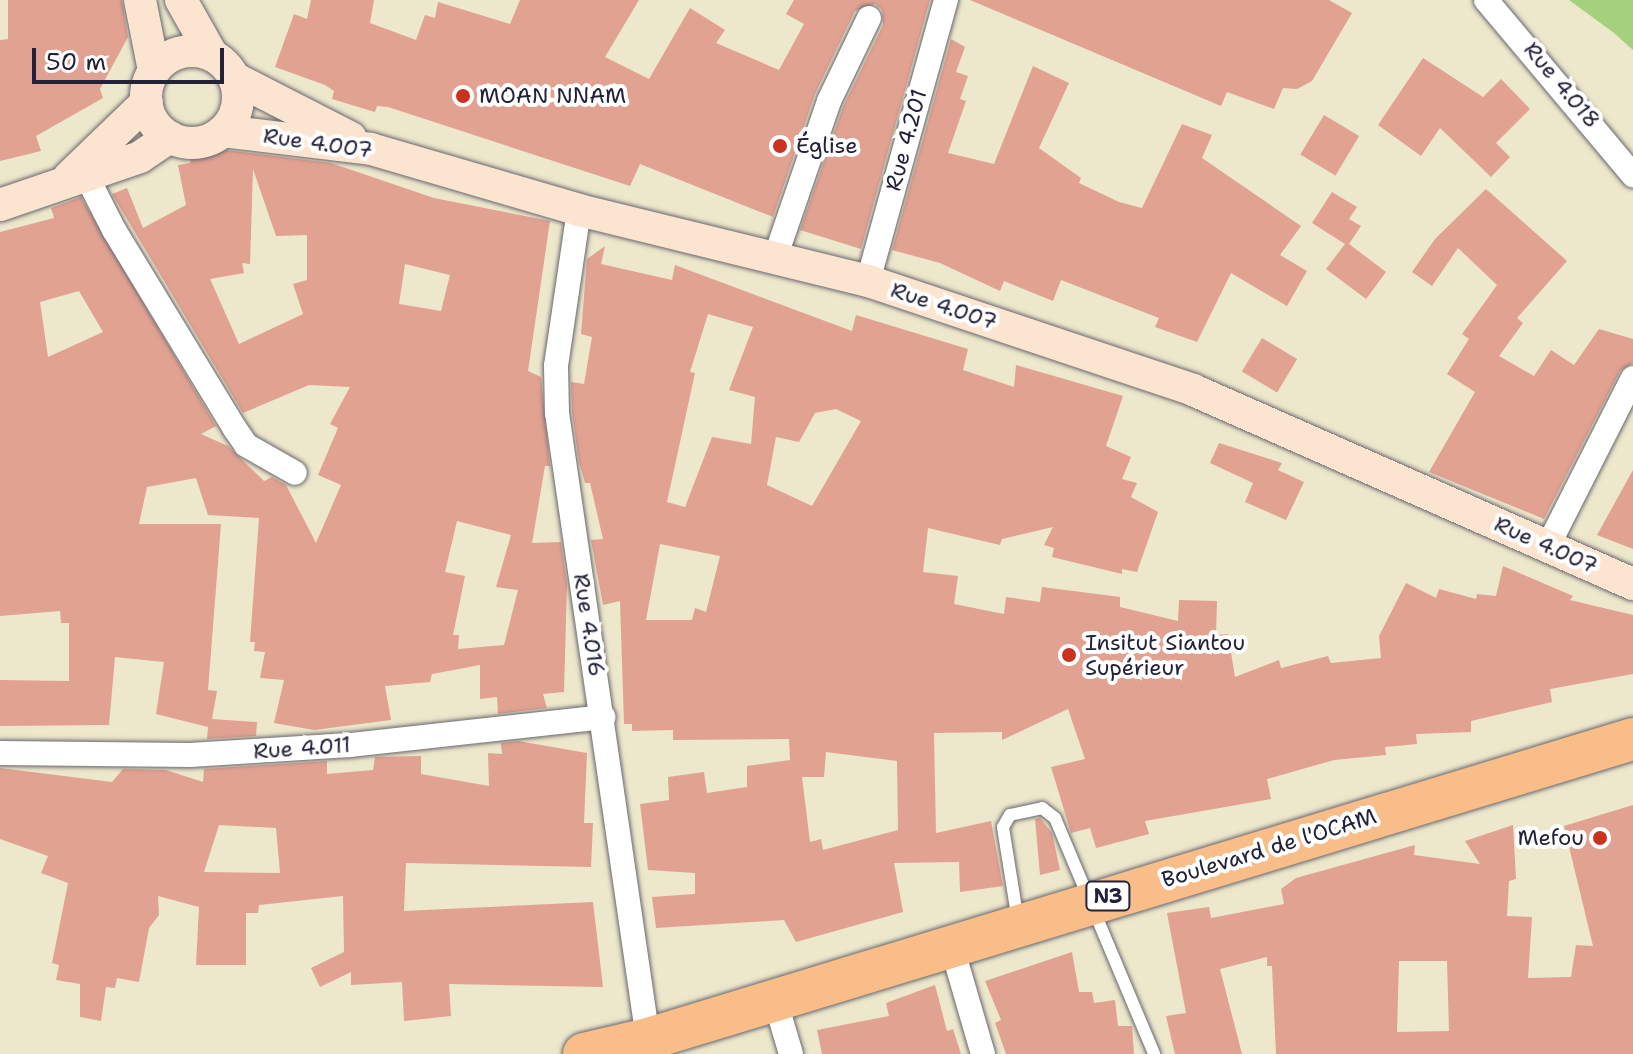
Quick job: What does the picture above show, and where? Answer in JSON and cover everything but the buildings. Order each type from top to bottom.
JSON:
[{"type":"highway","name":"Boulevard de l'OCAM","points":[[584,1054],[648,1039],[951,944],[1633,739]]},
{"type":"main road","points":[[140,0],[158,127],[170,137],[197,143],[223,131],[237,107],[234,78]]},
{"type":"main road","points":[[181,0],[212,55],[234,78],[371,149]]},
{"type":"main road","points":[[75,180],[180,53],[212,55]]},
{"type":"main road","name":"Rue 4.007","points":[[223,131],[371,149],[579,210],[868,281],[1193,390],[1633,584]]},
{"type":"main road","points":[[0,205],[151,152],[170,137]]},
{"type":"street","name":"Rue 4.201","points":[[868,281],[946,0]]},
{"type":"street","name":"Rue 4.018","points":[[1486,0],[1633,175]]},
{"type":"street","points":[[775,258],[823,115],[869,18]]},
{"type":"street","points":[[75,180],[114,230],[246,445],[295,473]]},
{"type":"street","name":"Rue 4.016","points":[[579,210],[556,366],[557,413],[648,1039]]},
{"type":"street","points":[[1548,546],[1633,378]]},
{"type":"street","name":"Rue 4.011","points":[[0,753],[205,754],[350,745],[603,717]]},
{"type":"street","points":[[951,944],[983,1054]]},
{"type":"street","points":[[775,1000],[791,1054]]},
{"type":"lane","points":[[1019,924],[1003,827],[1010,815],[1050,811],[1154,1054]]},
{"type":"green space","points":[[1569,0],[1633,0],[1633,50],[1614,33]]},
{"type":"place","name":"MOAN NNAM","points":[[463,96]]},
{"type":"place","name":"Église","points":[[780,146]]},
{"type":"place","name":"Insitut Siantou Supérieur","points":[[1069,655]]},
{"type":"place","name":"Mefou","points":[[1600,838]]}]
